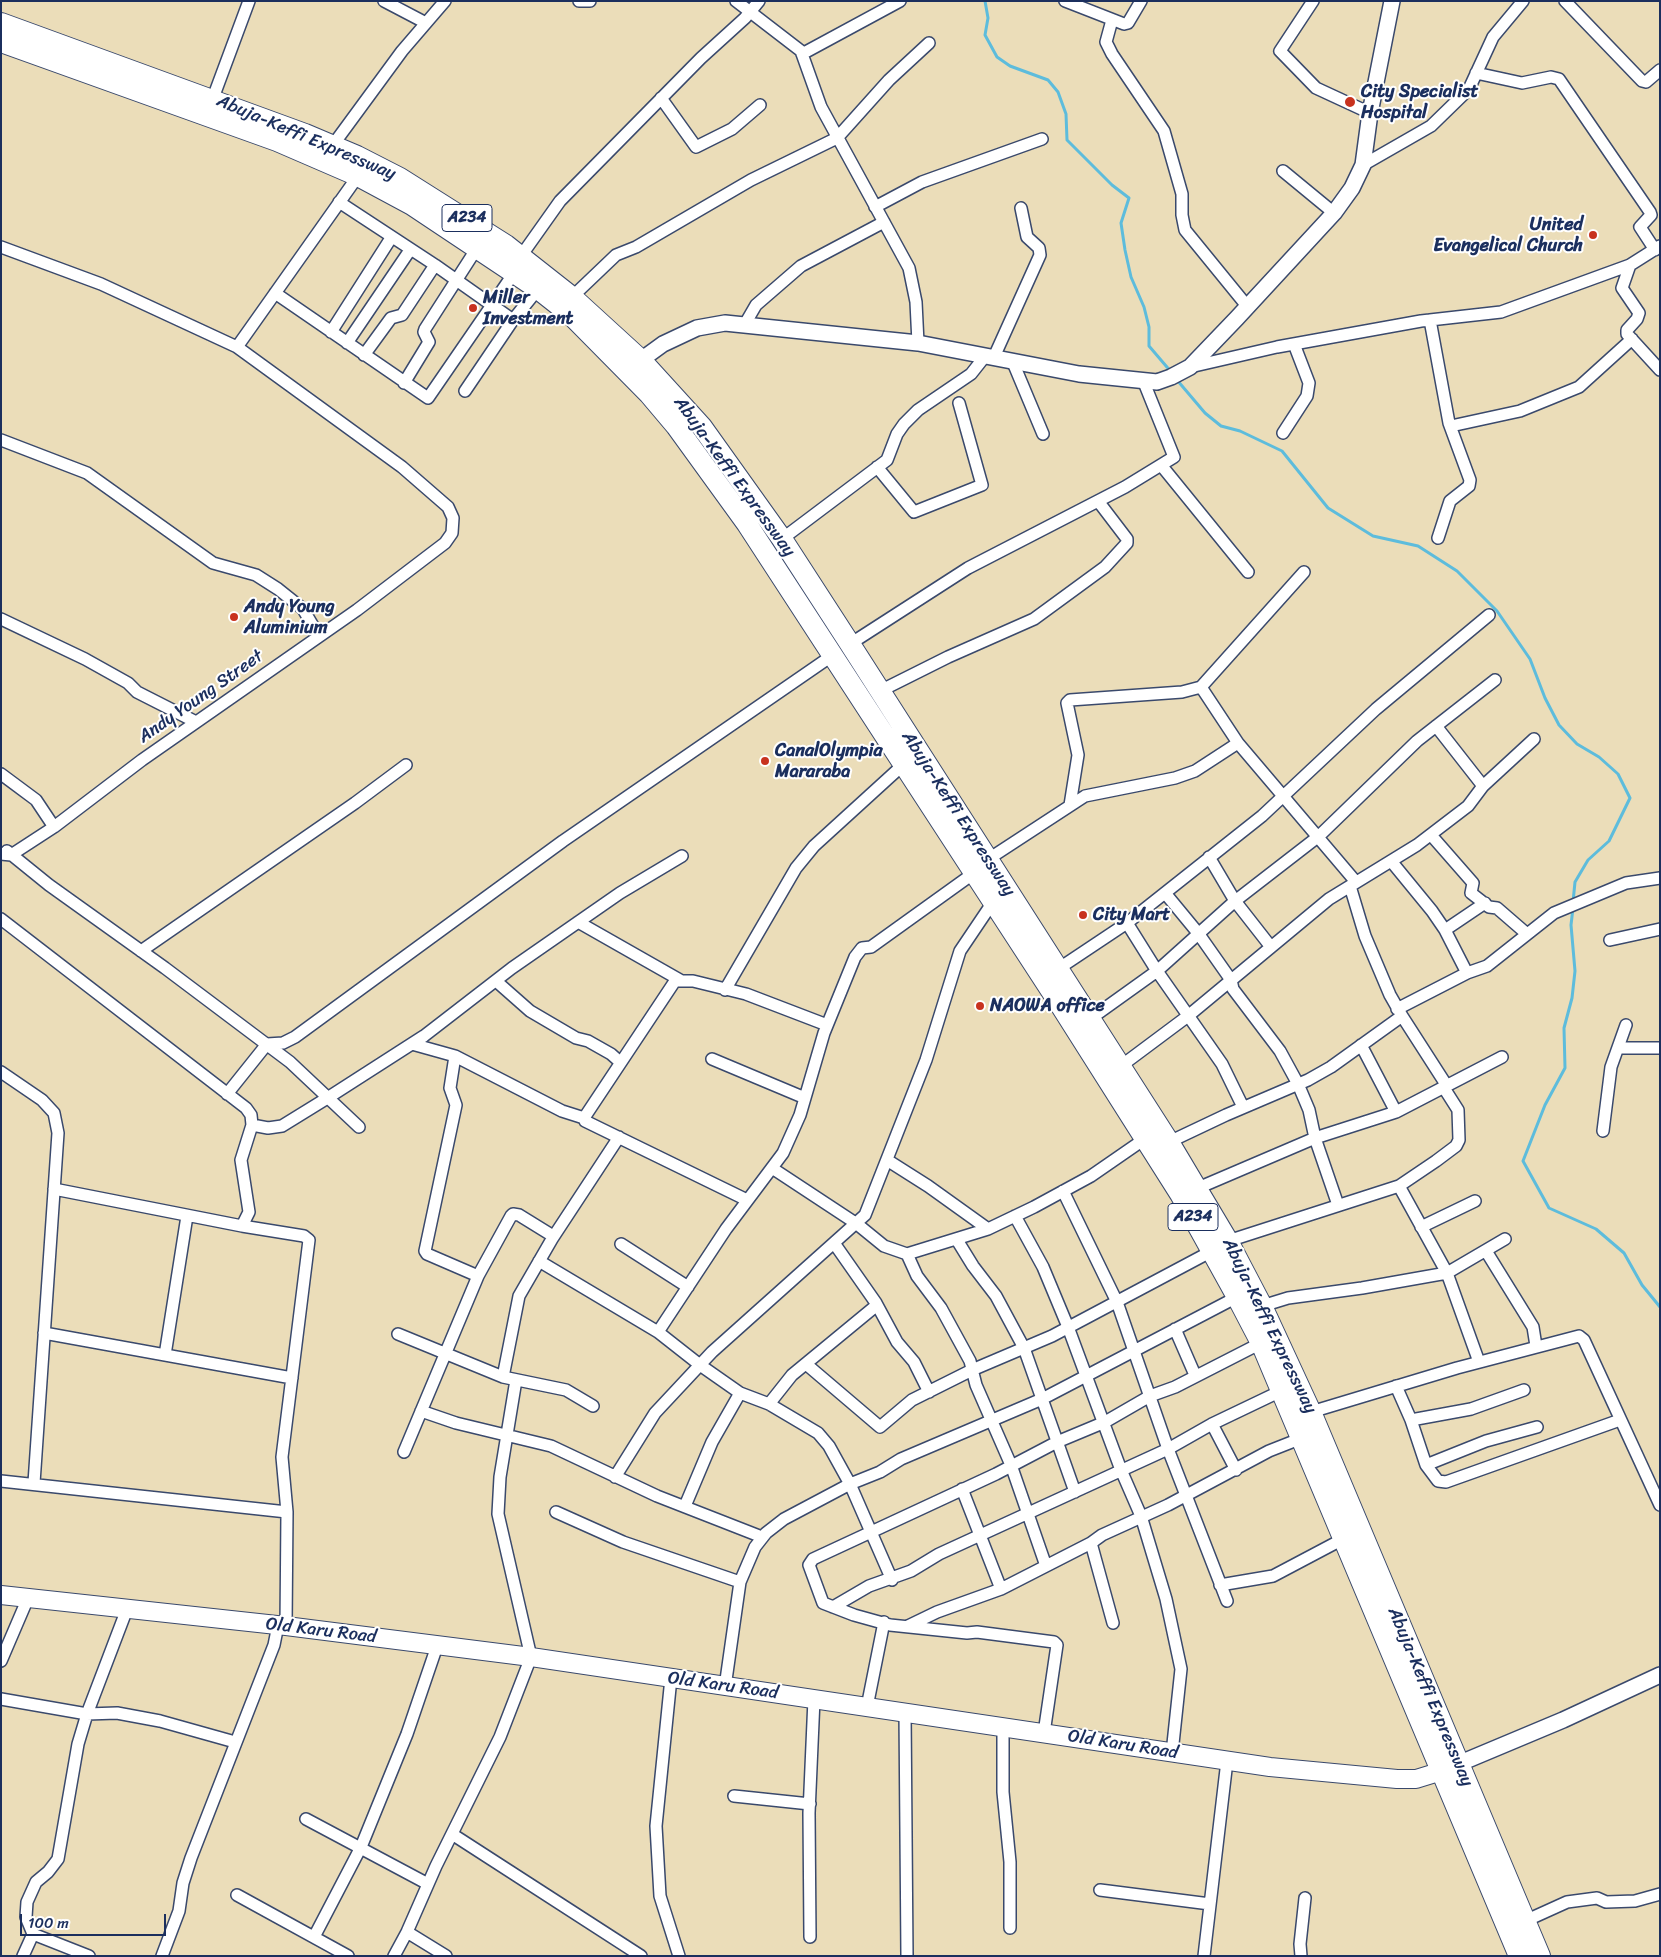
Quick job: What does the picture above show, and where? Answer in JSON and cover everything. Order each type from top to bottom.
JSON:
[{"type":"highway","name":"Abuja-Keffi Expressway","points":[[1,23],[213,98],[333,146],[400,178],[471,236]]},
{"type":"highway","name":"Abuja-Keffi Expressway","points":[[1,42],[277,142],[358,176],[471,236],[572,297],[641,360],[702,427],[782,539],[880,691],[981,866],[993,902],[1146,1138],[1262,1306],[1311,1412],[1450,1767],[1520,1956]]},
{"type":"highway","name":"Abuja-Keffi Expressway","points":[[509,258],[538,289],[593,336],[649,394],[676,426],[747,524],[904,764],[1058,969],[1198,1188],[1238,1297],[1282,1391],[1342,1539],[1540,1956]]},
{"type":"main road","name":"Old Karu Road","points":[[1,1596],[282,1626],[531,1657],[725,1687],[906,1712],[1227,1762],[1397,1779],[1421,1778],[1450,1767]]},
{"type":"street","points":[[213,98],[249,1]]},
{"type":"street","points":[[384,1],[426,23]]},
{"type":"street","points":[[333,146],[402,51],[445,1]]},
{"type":"street","points":[[579,1],[590,1]]},
{"type":"street","points":[[736,1],[796,46],[802,54],[821,107],[909,268],[916,302],[918,343]]},
{"type":"street","points":[[275,293],[425,398],[430,397],[492,305],[509,258],[560,201],[660,98],[750,12],[758,1]]},
{"type":"street","points":[[802,54],[900,1]]},
{"type":"street","points":[[1065,1],[1124,24],[1128,23],[1141,1]]},
{"type":"street","points":[[1313,1],[1280,51],[1316,88],[1370,113]]},
{"type":"street","points":[[1190,367],[1334,213],[1352,188],[1363,166],[1370,113],[1392,1]]},
{"type":"street","points":[[1363,166],[1431,126],[1469,89],[1493,36],[1523,1]]},
{"type":"street","points":[[1565,1],[1642,81],[1646,82],[1660,70]]},
{"type":"street","points":[[1112,20],[1106,42],[1112,54],[1164,131],[1182,194],[1182,215],[1185,230],[1246,306]]},
{"type":"street","points":[[572,297],[616,254],[636,247],[751,180],[837,138],[889,80],[929,43]]},
{"type":"street","points":[[641,360],[663,344],[697,328],[725,323],[918,343],[1079,374],[1157,382],[1190,367],[1294,344],[1430,320],[1501,312],[1630,265],[1657,248],[1640,227],[1651,215],[1650,212],[1559,79],[1551,77],[1522,83],[1476,73]]},
{"type":"street","points":[[660,98],[696,147],[732,129],[760,105]]},
{"type":"street","points":[[875,207],[922,182],[1042,138]]},
{"type":"street","points":[[1283,171],[1334,213]]},
{"type":"street","points":[[1,247],[101,284],[237,347],[358,176]]},
{"type":"street","points":[[339,202],[391,238],[435,265],[513,320]]},
{"type":"street","points":[[782,539],[887,460],[897,434],[904,424],[918,410],[971,374],[990,356],[1040,255],[1038,248],[1027,237],[1021,208]]},
{"type":"street","points":[[745,324],[756,305],[801,266],[884,222]]},
{"type":"street","points":[[404,383],[429,342],[424,332],[456,280],[471,236]]},
{"type":"street","points":[[331,332],[391,238]]},
{"type":"street","points":[[347,343],[410,250]]},
{"type":"street","points":[[364,355],[391,318],[402,315],[435,265]]},
{"type":"street","points":[[1630,265],[1622,288],[1639,313],[1637,319],[1627,330],[1632,340],[1660,370]]},
{"type":"street","points":[[465,391],[513,320],[538,289]]},
{"type":"street","points":[[1430,320],[1452,426],[1470,480],[1469,486],[1450,501],[1438,538]]},
{"type":"street","points":[[1452,426],[1520,411],[1579,387],[1632,340]]},
{"type":"street","points":[[1283,433],[1308,390],[1309,383],[1294,344]]},
{"type":"street","name":"Andy Young Street","points":[[6,855],[54,826],[196,722],[320,636],[445,543],[452,533],[453,518],[448,507],[402,467],[237,347]]},
{"type":"street","points":[[1012,360],[1043,434]]},
{"type":"street","points":[[850,644],[968,568],[1098,500],[1174,457],[1143,380]]},
{"type":"street","points":[[877,467],[914,512],[982,485],[959,403]]},
{"type":"street","points":[[1,440],[87,473],[213,563],[256,575],[278,589],[303,609],[320,636]]},
{"type":"street","points":[[1161,465],[1248,572]]},
{"type":"street","points":[[880,691],[948,657],[1034,619],[1105,567],[1127,543],[1127,540],[1098,500]]},
{"type":"street","points":[[1070,805],[1078,754],[1067,703],[1070,700],[1182,692],[1201,687],[1304,572]]},
{"type":"street","points":[[1058,969],[1128,922],[1284,796],[1330,750],[1376,709],[1490,615]]},
{"type":"street","points":[[1,619],[86,659],[128,683],[137,692],[196,722]]},
{"type":"street","points":[[227,1094],[267,1044],[282,1043],[295,1037],[564,841],[833,654]]},
{"type":"street","points":[[1090,1019],[1157,971],[1235,901],[1319,836],[1418,741],[1495,680]]},
{"type":"street","points":[[806,1364],[880,1427],[912,1400],[972,1370],[1068,1327],[1220,1246],[1399,1186],[1458,1144],[1458,1110],[1446,1087],[1400,1013],[1365,936],[1353,884],[1319,836],[1238,743],[1201,687]]},
{"type":"street","points":[[1436,726],[1483,786]]},
{"type":"street","points":[[1121,1066],[1188,1016],[1329,899],[1431,835],[1468,806],[1483,786],[1534,739]]},
{"type":"street","points":[[658,1332],[747,1200],[783,1152],[806,1098],[827,1025],[855,957],[862,948],[871,947],[981,866],[1070,805],[1090,794],[1174,778],[1195,771],[1238,743]]},
{"type":"street","points":[[725,990],[796,868],[814,846],[904,764]]},
{"type":"street","points":[[141,951],[355,803],[406,765]]},
{"type":"street","points":[[1,774],[36,800],[54,826]]},
{"type":"street","points":[[1431,835],[1473,883],[1471,893],[1491,908],[1497,908],[1527,934]]},
{"type":"street","points":[[1,847],[6,855],[267,1044],[329,1097],[359,1127]]},
{"type":"street","points":[[252,1124],[268,1128],[282,1126],[329,1097],[412,1044],[496,981],[620,893],[682,856]]},
{"type":"street","points":[[1209,857],[1235,901],[1271,947]]},
{"type":"street","points":[[1391,861],[1432,910],[1445,930],[1467,973]]},
{"type":"street","points":[[1169,1142],[1243,1107],[1298,1084],[1331,1067],[1400,1013],[1467,973],[1487,966],[1554,913],[1626,883],[1660,878]]},
{"type":"street","points":[[1165,893],[1198,933],[1231,980],[1233,989],[1280,1051],[1298,1084],[1309,1110],[1315,1138],[1338,1205]]},
{"type":"street","points":[[615,1477],[655,1413],[700,1365],[865,1215],[926,1060],[960,952],[993,902]]},
{"type":"street","points":[[1445,930],[1485,903]]},
{"type":"street","points":[[1,919],[246,1108],[251,1116],[252,1124],[241,1160],[249,1212],[242,1226]]},
{"type":"street","points":[[578,922],[680,980]]},
{"type":"street","points":[[1128,922],[1157,971],[1222,1064],[1243,1107]]},
{"type":"street","points":[[1610,940],[1660,929]]},
{"type":"street","points":[[584,1118],[671,984],[680,980],[693,980],[746,994],[827,1025]]},
{"type":"street","points":[[496,981],[530,1011],[576,1038],[588,1041],[612,1054],[620,1062]]},
{"type":"street","points":[[1603,1131],[1611,1067],[1626,1025]]},
{"type":"street","points":[[412,1044],[455,1056],[562,1111],[584,1118],[585,1121],[747,1200]]},
{"type":"street","points":[[1361,1045],[1396,1112]]},
{"type":"street","points":[[1619,1048],[1660,1048]]},
{"type":"street","points":[[455,1056],[450,1088],[456,1105],[426,1251],[427,1254],[478,1276]]},
{"type":"street","points":[[1198,1188],[1315,1138],[1396,1112],[1502,1057]]},
{"type":"street","points":[[712,1059],[806,1098]]},
{"type":"street","points":[[1,1072],[42,1100],[54,1114],[58,1133],[34,1483]]},
{"type":"street","points":[[503,1377],[519,1296],[553,1236],[619,1137]]},
{"type":"street","points":[[772,1168],[857,1224],[884,1246],[907,1254],[988,1229],[1091,1176],[1146,1138]]},
{"type":"street","points":[[887,1160],[928,1186],[988,1229]]},
{"type":"street","points":[[1399,1186],[1447,1273],[1479,1362]]},
{"type":"street","points":[[54,1189],[187,1216],[304,1236],[308,1240],[282,1456],[287,1512],[282,1626],[235,1742],[192,1858],[183,1883],[179,1911],[162,1956]]},
{"type":"street","points":[[1063,1191],[1117,1302],[1168,1449],[1227,1601]]},
{"type":"street","points":[[1421,1227],[1476,1201]]},
{"type":"street","points":[[404,1452],[478,1276],[514,1214],[553,1236]]},
{"type":"street","points":[[165,1355],[187,1216]]},
{"type":"street","points":[[1014,1216],[1043,1267],[1105,1422],[1121,1470],[1142,1516],[1166,1599],[1181,1669],[1172,1753]]},
{"type":"street","points":[[957,1240],[973,1266],[996,1296],[1024,1348],[1075,1492]]},
{"type":"street","points":[[1262,1306],[1288,1298],[1362,1288],[1447,1273],[1505,1240]]},
{"type":"street","points":[[834,1243],[877,1305],[897,1342],[914,1362],[929,1392]]},
{"type":"street","points":[[621,1244],[688,1287]]},
{"type":"street","points":[[1486,1251],[1533,1327],[1537,1337],[1536,1346]]},
{"type":"street","points":[[907,1254],[917,1276],[941,1308],[970,1361],[990,1420],[1011,1465],[1046,1566]]},
{"type":"street","points":[[539,1261],[658,1332],[740,1393],[769,1404],[818,1432],[829,1446],[850,1484],[892,1580]]},
{"type":"street","points":[[725,1687],[740,1582],[755,1547],[762,1537],[784,1519],[850,1484],[990,1420],[1042,1399],[1238,1297]]},
{"type":"street","points":[[769,1404],[783,1384],[877,1305]]},
{"type":"street","points":[[1175,1329],[1196,1375]]},
{"type":"street","points":[[44,1333],[292,1378]]},
{"type":"street","points":[[398,1334],[444,1355],[503,1377],[566,1390],[593,1406]]},
{"type":"street","points":[[1311,1412],[1479,1362],[1579,1336],[1584,1340],[1660,1505]]},
{"type":"street","points":[[1044,1733],[1057,1645],[1054,1642],[977,1632],[967,1633],[908,1626],[884,1622],[833,1607],[822,1603],[808,1565],[813,1559],[1057,1442],[1105,1422],[1150,1396],[1175,1387],[1261,1343]]},
{"type":"street","points":[[394,1956],[500,1736],[531,1657],[498,1514],[500,1478],[516,1380]]},
{"type":"street","points":[[1396,1386],[1411,1420],[1426,1465],[1438,1481],[1446,1482],[1620,1420]]},
{"type":"street","points":[[1411,1420],[1471,1409],[1524,1390]]},
{"type":"street","points":[[833,1607],[869,1586],[892,1580],[1006,1525],[1028,1512],[1168,1449],[1212,1424],[1282,1391]]},
{"type":"street","points":[[685,1506],[712,1442],[740,1393]]},
{"type":"street","points":[[421,1411],[560,1450],[615,1477],[762,1537]]},
{"type":"street","points":[[1212,1424],[1236,1470]]},
{"type":"street","points":[[1426,1465],[1486,1441],[1537,1427]]},
{"type":"street","points":[[908,1626],[937,1612],[1001,1589],[1091,1543],[1102,1535],[1236,1470],[1269,1451],[1302,1438]]},
{"type":"street","points":[[1,1481],[34,1483],[287,1512]]},
{"type":"street","points":[[962,1489],[1001,1589]]},
{"type":"street","points":[[556,1512],[623,1542],[740,1582]]},
{"type":"street","points":[[1220,1585],[1273,1576],[1342,1539]]},
{"type":"street","points":[[1091,1543],[1113,1623]]},
{"type":"street","points":[[1,1662],[28,1598]]},
{"type":"street","points":[[89,1956],[33,1934],[26,1917],[27,1902],[36,1882],[48,1872],[58,1859],[78,1744],[87,1714],[127,1609]]},
{"type":"street","points":[[867,1707],[884,1622]]},
{"type":"street","points":[[314,1937],[360,1847],[407,1734],[437,1646]]},
{"type":"street","points":[[1450,1767],[1564,1720],[1660,1675]]},
{"type":"street","points":[[670,1678],[656,1826],[660,1896],[680,1956]]},
{"type":"street","points":[[1,1699],[87,1714],[117,1713],[160,1721],[235,1742]]},
{"type":"street","points":[[810,1937],[810,1804],[814,1699]]},
{"type":"street","points":[[906,1712],[907,1956]]},
{"type":"street","points":[[1003,1727],[1003,1792],[1010,1862],[1010,1928]]},
{"type":"street","points":[[1204,1956],[1227,1762]]},
{"type":"street","points":[[734,1796],[810,1804]]},
{"type":"street","points":[[306,1819],[428,1884]]},
{"type":"street","points":[[452,1834],[640,1956]]},
{"type":"street","points":[[1100,1890],[1210,1904]]},
{"type":"street","points":[[1525,1921],[1567,1902],[1597,1898],[1606,1902],[1635,1901],[1660,1894]]},
{"type":"street","points":[[237,1896],[348,1956]]},
{"type":"street","points":[[1302,1956],[1300,1944],[1305,1898]]},
{"type":"street","points":[[407,1932],[446,1956]]},
{"type":"street","points":[[23,1956],[33,1934]]},
{"type":"waterway","points":[[985,1],[988,18],[985,35],[997,57],[1010,66],[1048,80],[1058,92],[1066,114],[1067,140],[1112,185],[1129,198],[1121,223],[1131,277],[1144,307],[1149,327],[1149,346],[1172,373]]},
{"type":"waterway","points":[[1177,380],[1205,413],[1221,426],[1240,431],[1282,451],[1328,508],[1373,536],[1418,546],[1457,571],[1497,611],[1530,659],[1545,698],[1559,725],[1577,744],[1599,757],[1618,774],[1630,798],[1609,841],[1588,860],[1575,882],[1573,902]]},
{"type":"waterway","points":[[1573,908],[1571,925],[1575,971],[1572,998],[1564,1028],[1565,1068],[1545,1105],[1523,1161],[1549,1208],[1596,1229],[1624,1253],[1642,1285],[1660,1307]]},
{"type":"place","name":"City Specialist Hospital","points":[[1350,102]]},
{"type":"place","name":"United Evangelical Church","points":[[1593,235]]},
{"type":"place","name":"Miller Investment","points":[[473,308]]},
{"type":"place","name":"Andy Young Aluminium","points":[[234,617]]},
{"type":"place","name":"CanalOlympia Mararaba","points":[[765,761]]},
{"type":"place","name":"City Mart","points":[[1083,915]]},
{"type":"place","name":"NAOWA office","points":[[980,1006]]}]
